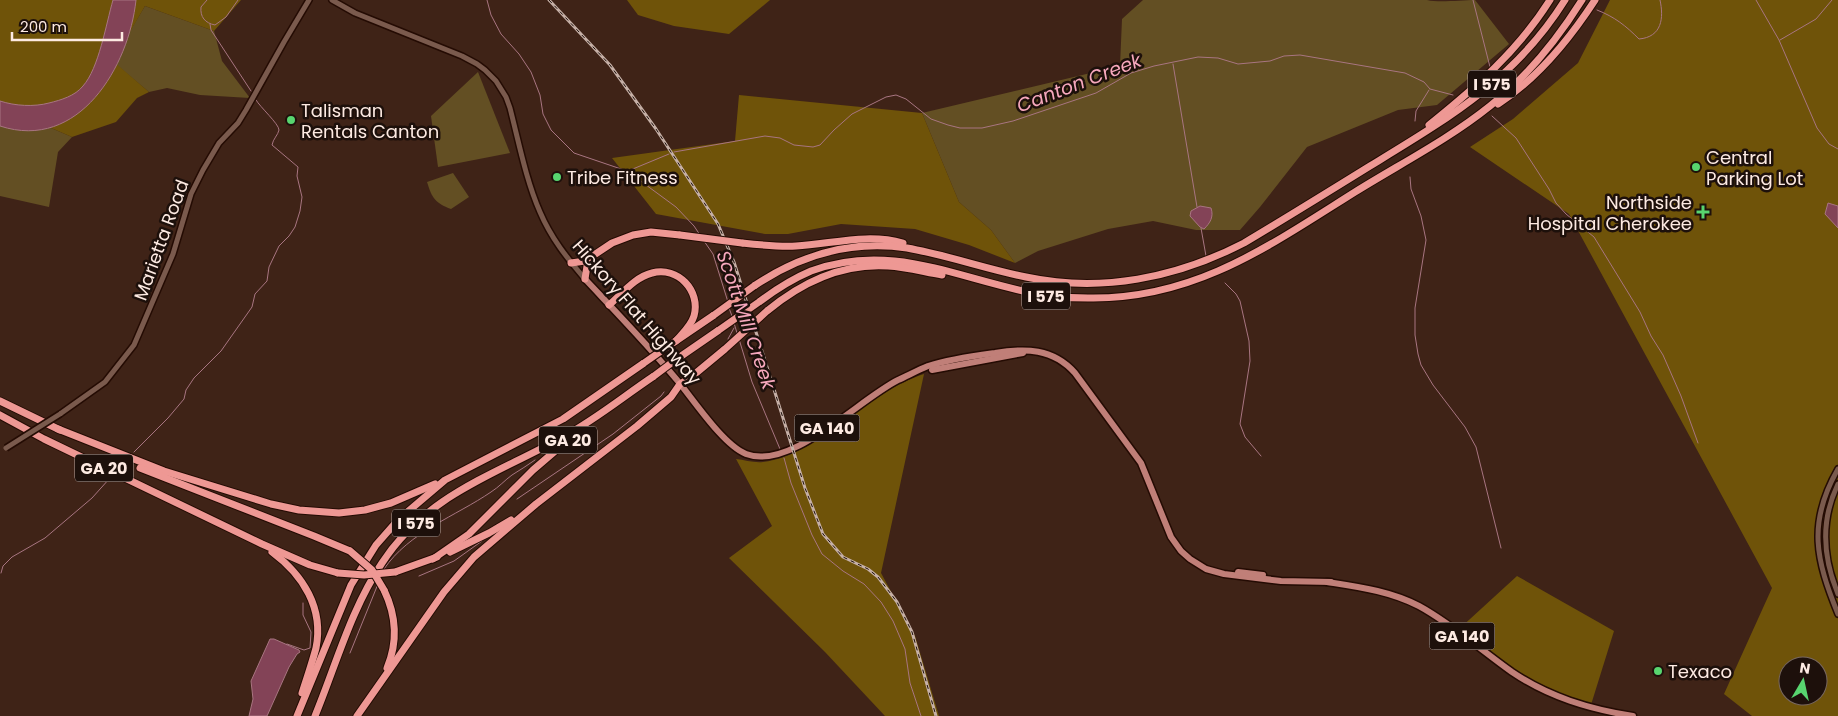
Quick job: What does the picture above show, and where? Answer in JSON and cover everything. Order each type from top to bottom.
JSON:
[{"type":"highway","points":[[1401,147],[1491,74],[1528,32],[1550,0]]},
{"type":"highway","name":"I 575","points":[[296,716],[344,600],[359,569],[376,545],[398,520],[445,480],[555,424],[754,286],[795,262],[848,247],[888,246],[934,253],[1025,277],[1082,284],[1120,282],[1168,274],[1207,261],[1244,243],[1460,110],[1495,82],[1518,60],[1542,33],[1564,0]]},
{"type":"highway","name":"I 575","points":[[315,716],[365,593],[382,562],[411,527],[450,496],[565,436],[787,283],[810,272],[836,264],[866,260],[886,260],[914,263],[1036,294],[1092,298],[1150,293],[1215,274],[1247,258],[1464,125],[1490,106],[1531,68],[1560,32],[1582,0]]},
{"type":"highway","points":[[1464,125],[1501,102],[1538,72],[1575,29],[1595,0]]},
{"type":"highway","points":[[571,263],[585,261],[612,243],[633,235],[651,232],[770,246],[797,246],[849,239],[879,239],[899,242],[934,253]]},
{"type":"highway","points":[[585,279],[590,258]]},
{"type":"highway","points":[[357,716],[460,572],[489,542],[624,436],[671,397],[680,384],[725,349],[788,294],[812,280],[842,270],[864,266],[898,267],[991,284]]},
{"type":"highway","points":[[609,305],[645,275],[661,272],[678,276],[692,292],[695,306],[692,322],[676,341]]},
{"type":"highway","name":"GA 20","points":[[0,401],[58,429],[173,474],[271,504],[313,512],[340,513],[378,507],[405,498],[445,480]]},
{"type":"highway","name":"GA 20","points":[[0,415],[44,439],[300,562],[338,573],[364,575],[394,572],[433,559],[469,534],[533,470],[604,410]]},
{"type":"highway","points":[[58,429],[130,464],[350,551],[372,570],[384,590],[392,610],[395,631],[392,654],[382,679]]},
{"type":"highway","points":[[433,559],[489,533],[536,504]]},
{"type":"highway","points":[[262,544],[289,565],[299,577],[310,596],[316,616],[317,636],[315,650],[296,716]]},
{"type":"main road","name":"Hickory Flat Highway","points":[[585,279],[689,394],[733,446],[750,455],[766,457],[788,450],[809,440],[880,390],[927,366],[1019,350],[1036,351],[1051,355],[1068,365],[1141,463],[1166,523],[1190,554],[1197,560],[1211,567],[1237,572],[1361,586],[1399,597],[1428,611],[1514,673],[1538,687],[1582,706],[1633,716]]},
{"type":"main road","points":[[689,394],[690,378]]},
{"type":"street","name":"Marietta Road","points":[[0,452],[60,414],[105,382],[134,345],[173,254],[191,194],[203,170],[219,144],[238,123],[309,0]]},
{"type":"street","name":"Hickory Flat Highway","points":[[332,0],[355,13],[462,56],[485,70],[501,89],[510,108],[530,186],[540,214],[559,248],[585,279]]},
{"type":"street","points":[[1838,469],[1823,501],[1818,539],[1823,574],[1838,614]]},
{"type":"street","points":[[1838,484],[1828,510],[1825,544],[1829,568],[1838,594]]},
{"type":"shaded area","points":[[0,0],[241,0],[214,31],[145,6],[113,61],[149,92],[137,98],[116,122],[72,137],[0,106]]},
{"type":"shaded area","points":[[113,0],[136,0],[123,51],[111,76],[95,97],[76,115],[54,127],[28,131],[0,126],[0,101],[24,105],[43,104],[68,97],[83,86],[89,78],[98,57]]},
{"type":"shaded area","points":[[627,0],[770,0],[729,34],[674,26],[638,15]]},
{"type":"shaded area","points":[[1143,0],[1475,0],[1509,44],[1437,105],[1398,110],[1307,147],[1240,230],[1196,230],[1153,221],[1108,229],[1038,251],[1015,263],[991,230],[959,202],[922,113],[1120,66],[1122,19]]},
{"type":"shaded area","points":[[1610,0],[1838,0],[1838,716],[1752,716],[1724,694],[1772,588],[1569,214],[1470,147],[1513,119],[1578,63]]},
{"type":"shaded area","points":[[145,6],[214,31],[222,61],[250,98],[200,95],[167,88],[149,92],[112,61]]},
{"type":"shaded area","points":[[478,72],[510,153],[438,167],[431,116]]},
{"type":"shaded area","points":[[739,95],[922,113],[959,202],[991,230],[1015,263],[969,245],[915,229],[841,224],[788,234],[765,234],[656,214],[612,158],[735,141]]},
{"type":"shaded area","points":[[0,106],[72,137],[58,152],[49,207],[0,196]]},
{"type":"shaded area","points":[[453,173],[469,197],[451,209],[441,205],[435,199],[427,182]]},
{"type":"shaded area","points":[[1828,203],[1838,206],[1838,228],[1825,214]]},
{"type":"shaded area","points":[[1200,206],[1211,208],[1212,211],[1211,220],[1204,229],[1190,216],[1191,211]]},
{"type":"shaded area","points":[[924,374],[881,573],[915,636],[939,716],[885,716],[825,652],[729,558],[772,526],[736,459],[763,462],[784,457],[804,448],[824,436],[882,394]]},
{"type":"shaded area","points":[[1517,576],[1614,631],[1590,708],[1566,703],[1547,694],[1514,673],[1507,664],[1458,630]]},
{"type":"shaded area","points":[[270,639],[274,639],[300,652],[289,667],[267,716],[249,716],[253,699],[251,681]]},
{"type":"waterway","name":"Canton Creek","points":[[207,0],[201,7],[201,14],[208,23],[215,25],[226,17],[238,0]]},
{"type":"waterway","name":"Canton Creek","points":[[487,0],[491,15],[501,34],[519,54],[531,72],[540,95],[543,114],[551,130],[574,153],[627,171],[676,207],[700,235]]},
{"type":"waterway","name":"Canton Creek","points":[[1473,0],[1490,67]]},
{"type":"waterway","name":"Canton Creek","points":[[1597,10],[1620,22],[1639,39],[1653,35],[1660,26],[1662,13],[1660,0]]},
{"type":"waterway","name":"Canton Creek","points":[[1756,0],[1779,40],[1817,128],[1829,144],[1838,149]]},
{"type":"waterway","points":[[1780,40],[1816,19],[1832,0]]},
{"type":"waterway","points":[[210,24],[211,30],[251,91]]},
{"type":"waterway","name":"Canton Creek","points":[[674,152],[765,136],[780,138],[794,145],[813,147],[820,145],[852,114],[886,97],[896,95],[906,99],[931,119],[960,128],[982,128],[1013,121],[1096,93],[1131,73],[1198,57],[1218,58],[1238,64],[1270,61],[1284,56],[1300,55],[1405,73],[1424,82],[1430,89],[1453,95]]},
{"type":"waterway","points":[[1173,64],[1197,207]]},
{"type":"waterway","points":[[1415,121],[1416,111],[1429,90]]},
{"type":"waterway","points":[[134,452],[168,418],[184,399],[186,390],[194,378],[221,351],[252,307],[255,294],[267,281],[269,267],[279,246],[295,227],[302,197],[297,176],[298,167],[272,145],[279,130],[278,127],[256,100]]},
{"type":"waterway","points":[[1492,116],[1516,138],[1556,203],[1566,214],[1594,237],[1640,312],[1651,336],[1663,355],[1681,396],[1698,443]]},
{"type":"waterway","name":"Canton Creek","points":[[628,171],[669,154]]},
{"type":"waterway","points":[[1410,177],[1411,189],[1421,216],[1426,240],[1415,308],[1415,335],[1418,354],[1421,365],[1433,385],[1465,427],[1476,447],[1501,548]]},
{"type":"waterway","points":[[1201,228],[1206,256]]},
{"type":"waterway","name":"Scott Mill Creek","points":[[704,241],[713,254],[728,302]]},
{"type":"waterway","points":[[1225,283],[1240,301],[1249,341],[1250,361],[1240,424],[1245,437],[1261,456]]},
{"type":"waterway","name":"Scott Mill Creek","points":[[729,308],[732,316]]},
{"type":"waterway","name":"Scott Mill Creek","points":[[734,323],[737,333]]},
{"type":"waterway","points":[[728,339],[734,328]]},
{"type":"waterway","name":"Scott Mill Creek","points":[[739,339],[752,382],[780,449]]},
{"type":"waterway","points":[[517,499],[613,434],[664,392]]},
{"type":"waterway","name":"Scott Mill Creek","points":[[784,458],[791,483],[812,535],[822,554],[843,571],[864,584],[881,602],[893,621],[905,649],[910,683],[921,716]]},
{"type":"waterway","points":[[384,569],[406,545],[491,492],[535,460]]},
{"type":"waterway","points":[[1,573],[3,566],[12,557],[45,538],[92,498],[110,478]]},
{"type":"waterway","points":[[419,576],[454,561],[482,541]]},
{"type":"waterway","points":[[350,653],[378,584]]},
{"type":"waterway","points":[[287,644],[304,650],[310,648],[311,632],[303,615],[303,603]]},
{"type":"railway","points":[[549,0],[610,65],[656,129],[718,224],[734,262],[805,488],[823,534],[843,557],[868,569],[878,577],[897,602],[912,632],[936,716]]},
{"type":"place","name":"Talisman Rentals Canton","points":[[291,120]]},
{"type":"place","name":"Central Parking Lot","points":[[1696,167]]},
{"type":"place","name":"Tribe Fitness","points":[[557,177]]},
{"type":"place","name":"Northside Hospital Cherokee","points":[[1703,212]]},
{"type":"place","name":"Texaco","points":[[1658,671]]}]
